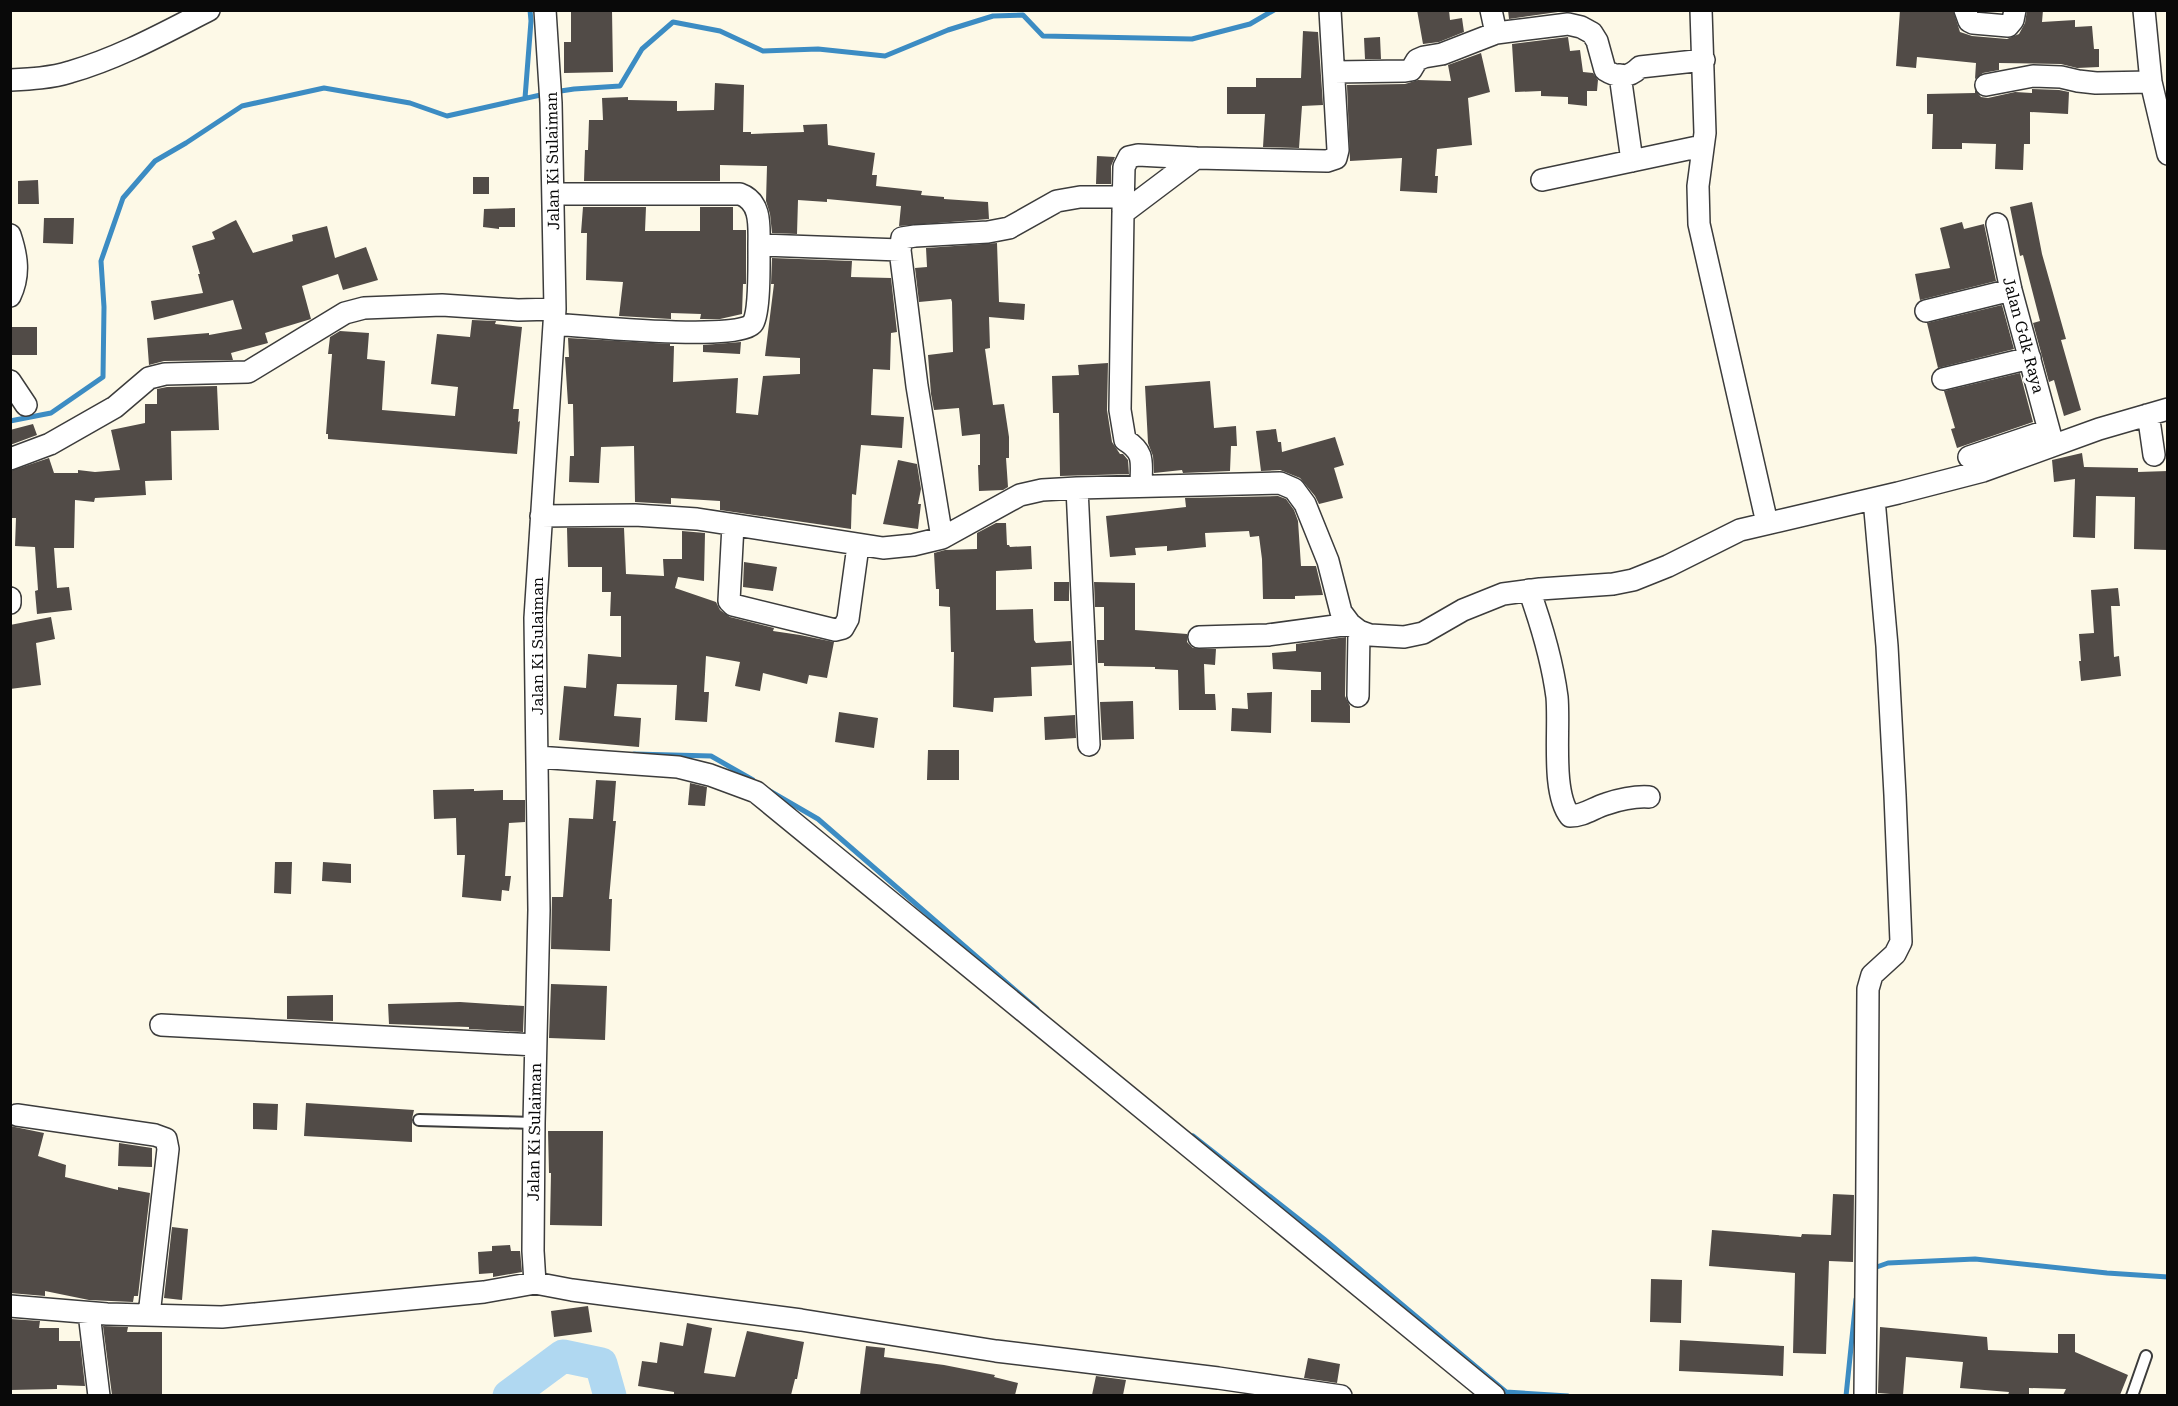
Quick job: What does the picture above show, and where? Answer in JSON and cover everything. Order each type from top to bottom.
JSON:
[{"type":"street","points":[[10,80],[68,73],[93,65],[131,50],[209,10]]},
{"type":"street","name":"Jalan Ki Sulaiman","points":[[535,1283],[534,1123],[539,910],[535,618],[554,316],[553,194],[545,10]]},
{"type":"street","points":[[1142,486],[1142,459],[1139,450],[1125,440],[1120,410],[1125,162],[1133,155],[1327,161],[1336,158],[1338,150],[1330,10]]},
{"type":"street","points":[[1491,10],[1496,33]]},
{"type":"street","points":[[1701,10],[1705,132],[1697,193],[1699,224],[1767,523]]},
{"type":"street","points":[[1965,10],[1969,21],[1973,23],[2008,26],[2013,20],[2015,10]]},
{"type":"street","points":[[2144,10],[2151,82],[2168,154]]},
{"type":"street","points":[[1334,72],[1411,70],[1418,60],[1424,57],[1442,54],[1496,33],[1566,17],[1592,33],[1597,41],[1605,70],[1612,74],[1633,74],[1640,67],[1704,60]]},
{"type":"street","points":[[1620,75],[1632,161]]},
{"type":"street","points":[[1986,85],[2033,76],[2061,76],[2096,83],[2151,82]]},
{"type":"street","points":[[1542,180],[1702,146]]},
{"type":"street","points":[[942,538],[916,386],[900,244],[905,237],[1009,228],[1057,201],[1080,197],[1123,205],[1196,158]]},
{"type":"street","points":[[10,459],[50,444],[115,407],[149,378],[165,374],[248,372],[345,313],[364,308],[442,305],[524,310],[554,316],[685,332],[739,331],[749,328],[755,321],[759,218],[756,208],[745,196],[553,194]]},
{"type":"street","name":"Jalan Gdk Raya","points":[[1997,224],[2011,290],[2051,438]]},
{"type":"street","points":[[10,235],[18,264],[15,285],[10,296]]},
{"type":"street","points":[[759,245],[900,250]]},
{"type":"street","points":[[1926,311],[2011,290]]},
{"type":"street","points":[[1943,379],[2030,358]]},
{"type":"street","points":[[10,381],[26,405]]},
{"type":"street","points":[[1970,457],[2098,429],[2168,409]]},
{"type":"street","points":[[2146,415],[2154,454]]},
{"type":"street","points":[[1199,638],[1268,635],[1354,627],[1383,637],[1404,637],[1423,633],[1453,615],[1494,597],[1529,590],[1613,584],[1634,580],[1668,566],[1730,533],[1983,471],[2051,438]]},
{"type":"street","points":[[541,516],[635,515],[697,519],[832,539],[858,546],[883,548],[913,546],[942,538],[1020,495],[1042,490],[1280,483],[1294,489],[1305,504],[1328,561],[1341,612],[1354,627],[1358,696]]},
{"type":"street","points":[[1077,488],[1089,745]]},
{"type":"street","points":[[1865,1395],[1869,1139],[1868,989],[1872,975],[1895,954],[1901,942],[1887,646],[1874,499]]},
{"type":"street","points":[[733,525],[729,601],[733,605],[772,616],[835,630],[843,628],[848,619],[858,546]]},
{"type":"street","points":[[1529,590],[1544,631],[1557,699],[1559,781],[1564,808],[1570,816],[1580,816],[1605,804],[1634,796],[1649,796]]},
{"type":"street","points":[[10,598],[10,603]]},
{"type":"street","points":[[537,757],[678,767],[710,775],[756,792],[1494,1395]]},
{"type":"street","points":[[160,1025],[536,1045]]},
{"type":"street","points":[[17,1115],[151,1134],[166,1139],[168,1149],[149,1315]]},
{"type":"street","points":[[10,1306],[89,1313],[234,1316],[484,1292],[535,1283],[572,1290],[801,1320],[996,1351],[1341,1395]]},
{"type":"street","points":[[89,1313],[99,1395]]},
{"type":"lane","points":[[419,1120],[534,1123]]},
{"type":"lane","points":[[2132,1395],[2146,1356]]},
{"type":"building","points":[[571,10],[612,10],[613,72],[564,73],[564,42],[571,42]]},
{"type":"building","points":[[1417,10],[1449,10],[1450,20],[1462,18],[1464,32],[1439,42],[1423,44]]},
{"type":"building","points":[[1508,10],[1565,10],[1565,11],[1509,19]]},
{"type":"building","points":[[1900,10],[1953,10],[1960,32],[1972,36],[2007,39],[2019,34],[2025,23],[2027,10],[2043,10],[2042,22],[2075,20],[2075,27],[2092,26],[2094,49],[2099,49],[2099,67],[2077,68],[2061,64],[1999,63],[1999,70],[1983,73],[1975,79],[1976,63],[1917,57],[1916,68],[1896,66]]},
{"type":"building","points":[[1303,31],[1318,32],[1323,105],[1302,106],[1299,148],[1263,147],[1265,114],[1227,114],[1227,87],[1256,87],[1256,78],[1301,78]]},
{"type":"building","points":[[1380,37],[1381,59],[1365,59],[1364,38]]},
{"type":"building","points":[[1568,37],[1570,51],[1580,50],[1583,72],[1593,73],[1598,80],[1597,91],[1587,91],[1587,106],[1568,104],[1568,97],[1541,96],[1541,91],[1515,92],[1512,44]]},
{"type":"building","points":[[1481,53],[1490,92],[1468,98],[1472,145],[1437,149],[1435,176],[1438,176],[1437,193],[1400,191],[1402,158],[1350,161],[1347,85],[1405,84],[1418,80],[1451,81],[1448,65]]},
{"type":"building","points":[[715,83],[744,85],[743,132],[751,132],[751,134],[804,132],[803,125],[827,124],[828,145],[875,153],[872,175],[877,175],[876,186],[922,191],[921,195],[944,197],[944,199],[988,202],[989,219],[899,226],[901,206],[827,199],[827,202],[798,200],[797,234],[772,233],[766,201],[767,166],[720,165],[720,181],[584,181],[589,120],[603,120],[602,98],[628,97],[628,100],[677,101],[677,111],[714,110]]},
{"type":"building","points":[[2032,89],[2069,92],[2068,114],[2030,112],[2030,144],[2024,144],[2023,170],[1995,169],[1996,144],[1962,143],[1962,149],[1932,149],[1933,114],[1927,114],[1927,94],[1975,93],[1975,90],[1981,97],[1988,98],[2015,92],[2032,93]]},
{"type":"building","points":[[1097,156],[1115,157],[1111,166],[1111,184],[1096,184]]},
{"type":"building","points":[[473,177],[489,177],[489,194],[473,194]]},
{"type":"building","points":[[38,180],[39,204],[18,204],[18,181]]},
{"type":"building","points":[[2032,202],[2042,254],[2066,339],[2061,340],[2081,410],[2064,416],[2054,380],[2049,382],[2033,323],[2040,321],[2023,255],[2020,256],[2010,207]]},
{"type":"building","points":[[583,207],[646,207],[645,231],[700,231],[700,207],[733,207],[733,230],[746,230],[746,284],[743,284],[742,314],[720,319],[700,319],[701,314],[671,313],[671,319],[619,316],[623,282],[586,280],[587,233],[581,233]]},
{"type":"building","points":[[515,208],[515,227],[499,227],[499,229],[483,227],[484,209]]},
{"type":"building","points":[[44,218],[74,218],[73,244],[43,243]]},
{"type":"building","points":[[236,220],[253,253],[293,241],[292,235],[327,226],[335,258],[366,247],[378,280],[343,290],[338,274],[302,286],[311,319],[265,333],[268,343],[231,353],[233,360],[164,361],[149,365],[147,338],[209,333],[209,335],[242,329],[233,300],[154,320],[151,301],[203,293],[192,246],[215,239],[212,232]]},
{"type":"building","points":[[1962,222],[1964,229],[1984,224],[1996,281],[1920,300],[1915,274],[1950,268],[1940,228]]},
{"type":"building","points":[[997,243],[999,302],[1025,304],[1024,320],[989,317],[990,348],[985,349],[993,405],[1004,404],[1009,437],[1009,458],[1006,458],[1008,487],[1003,490],[979,491],[980,434],[962,436],[959,408],[934,410],[931,394],[928,355],[953,352],[952,302],[951,299],[919,302],[915,268],[927,267],[926,248]]},
{"type":"building","points":[[772,258],[852,261],[851,277],[891,278],[897,332],[891,333],[890,370],[873,369],[871,415],[904,417],[902,448],[861,445],[856,495],[852,494],[851,529],[720,510],[720,501],[671,498],[671,504],[635,502],[634,446],[601,447],[599,483],[569,482],[570,456],[574,456],[573,404],[568,404],[565,357],[569,357],[568,338],[670,344],[674,346],[673,382],[738,378],[736,413],[758,415],[763,376],[800,374],[800,358],[765,356],[774,284],[771,284]]},
{"type":"building","points":[[2002,305],[2014,349],[1938,368],[1927,323]]},
{"type":"building","points":[[472,320],[496,321],[495,324],[522,327],[513,409],[519,409],[517,454],[328,439],[328,434],[326,434],[332,354],[328,354],[330,337],[340,331],[369,333],[367,359],[385,361],[382,410],[455,416],[458,387],[431,384],[437,334],[470,337]]},
{"type":"building","points":[[10,327],[37,327],[37,355],[10,355]]},
{"type":"building","points":[[741,342],[740,354],[703,352],[703,345]]},
{"type":"building","points":[[1108,363],[1107,410],[1112,442],[1120,454],[1128,460],[1129,474],[1060,476],[1059,413],[1053,413],[1052,376],[1079,375],[1078,365]]},
{"type":"building","points":[[2020,373],[2033,422],[1957,448],[1951,429],[1955,428],[1944,391]]},
{"type":"building","points":[[1210,381],[1214,428],[1236,426],[1237,446],[1231,446],[1230,471],[1183,473],[1182,470],[1154,473],[1153,456],[1148,443],[1145,386]]},
{"type":"building","points":[[217,386],[219,430],[171,431],[172,480],[145,481],[146,495],[95,498],[94,502],[75,500],[74,548],[54,548],[57,588],[69,587],[72,610],[37,614],[35,547],[15,546],[16,518],[10,518],[10,471],[49,458],[54,473],[78,473],[78,470],[95,472],[120,470],[111,430],[145,423],[145,404],[157,404],[157,389]]},
{"type":"building","points":[[33,424],[37,435],[10,445],[10,430]]},
{"type":"building","points":[[1276,429],[1282,452],[1335,437],[1344,465],[1334,468],[1343,498],[1319,504],[1300,478],[1280,470],[1261,471],[1256,431]]},
{"type":"building","points":[[2082,453],[2084,467],[2138,468],[2138,472],[2168,471],[2168,550],[2134,549],[2135,497],[2096,496],[2095,538],[2073,537],[2075,479],[2054,482],[2052,460]]},
{"type":"building","points":[[898,460],[917,464],[921,489],[918,504],[921,504],[918,529],[883,524]]},
{"type":"building","points":[[1278,496],[1286,499],[1294,510],[1298,521],[1301,566],[1316,566],[1323,595],[1295,596],[1295,599],[1263,599],[1259,536],[1250,537],[1249,531],[1205,533],[1206,547],[1167,551],[1167,546],[1135,548],[1136,555],[1110,557],[1106,516],[1186,507],[1185,498]]},
{"type":"building","points":[[996,523],[1006,523],[1007,545],[1010,547],[1031,546],[1032,569],[996,571],[996,610],[1033,609],[1036,643],[1071,641],[1072,665],[1031,667],[1032,696],[994,698],[993,712],[953,707],[954,652],[951,652],[950,607],[939,606],[934,553],[945,550],[977,549],[977,533]]},
{"type":"building","points":[[567,528],[624,528],[626,574],[664,576],[663,559],[682,559],[682,531],[705,533],[704,581],[678,577],[675,588],[716,602],[720,610],[730,617],[774,628],[773,631],[834,642],[827,678],[809,675],[807,684],[763,673],[760,691],[735,686],[740,662],[706,656],[704,692],[709,692],[707,722],[675,720],[677,685],[617,684],[614,716],[641,718],[639,747],[559,740],[564,686],[586,688],[588,654],[621,657],[621,616],[610,616],[611,592],[602,592],[602,567],[568,567]]},
{"type":"building","points":[[744,562],[777,567],[773,591],[743,587]]},
{"type":"building","points":[[1054,582],[1069,582],[1069,601],[1054,601]]},
{"type":"building","points":[[1094,582],[1135,583],[1135,630],[1187,634],[1187,642],[1193,648],[1216,649],[1215,665],[1204,664],[1205,694],[1215,694],[1216,710],[1179,710],[1178,670],[1104,666],[1104,663],[1098,663],[1097,640],[1104,640],[1104,607],[1095,607]]},
{"type":"building","points":[[2118,588],[2120,606],[2111,606],[2114,657],[2119,656],[2121,676],[2081,681],[2079,634],[2094,633],[2091,590]]},
{"type":"building","points":[[51,617],[55,639],[36,643],[41,685],[10,689],[10,625]]},
{"type":"building","points":[[1346,637],[1345,696],[1350,706],[1350,723],[1311,722],[1311,690],[1321,690],[1321,672],[1273,669],[1272,653],[1296,651],[1296,644]]},
{"type":"building","points":[[1272,692],[1271,733],[1231,731],[1232,708],[1248,709],[1247,693]]},
{"type":"building","points":[[1133,701],[1134,739],[1102,740],[1100,702]]},
{"type":"building","points":[[839,712],[878,718],[874,748],[835,742]]},
{"type":"building","points":[[1075,715],[1076,738],[1045,740],[1044,717]]},
{"type":"building","points":[[928,750],[959,750],[959,780],[927,780]]},
{"type":"building","points":[[596,780],[616,781],[613,821],[616,821],[609,899],[612,899],[610,951],[551,949],[552,897],[563,897],[569,818],[593,819]]},
{"type":"building","points":[[690,783],[707,787],[705,806],[688,805]]},
{"type":"building","points":[[474,789],[474,791],[503,790],[503,800],[525,800],[525,822],[509,823],[505,876],[511,876],[509,891],[502,890],[501,901],[462,897],[465,855],[457,855],[456,818],[434,819],[433,790]]},
{"type":"building","points":[[275,862],[292,862],[291,894],[274,893]]},
{"type":"building","points":[[323,862],[351,864],[351,883],[322,881]]},
{"type":"building","points":[[551,984],[607,986],[605,1040],[549,1038]]},
{"type":"building","points":[[333,995],[333,1021],[287,1019],[287,996]]},
{"type":"building","points":[[460,1002],[524,1006],[523,1032],[389,1024],[388,1004]]},
{"type":"building","points":[[253,1103],[278,1104],[277,1130],[253,1129]]},
{"type":"building","points":[[306,1103],[414,1110],[412,1142],[304,1136]]},
{"type":"building","points":[[10,1126],[44,1133],[38,1156],[66,1165],[65,1177],[118,1190],[118,1187],[150,1193],[138,1296],[134,1296],[133,1302],[89,1300],[45,1291],[45,1296],[10,1293]]},
{"type":"building","points":[[548,1131],[603,1131],[602,1226],[550,1225],[551,1173],[549,1173]]},
{"type":"building","points":[[119,1143],[152,1148],[152,1167],[118,1166]]},
{"type":"building","points":[[1833,1194],[1854,1195],[1853,1262],[1829,1261],[1826,1354],[1793,1353],[1795,1273],[1709,1266],[1712,1230],[1801,1237],[1802,1234],[1831,1235]]},
{"type":"building","points":[[172,1227],[188,1229],[182,1300],[164,1298]]},
{"type":"building","points":[[510,1245],[511,1251],[520,1251],[522,1272],[493,1277],[493,1273],[479,1274],[478,1252],[492,1251],[492,1246]]},
{"type":"building","points":[[1651,1279],[1682,1280],[1681,1323],[1650,1322]]},
{"type":"building","points":[[588,1306],[592,1332],[554,1337],[551,1311]]},
{"type":"building","points":[[10,1319],[40,1321],[39,1328],[59,1328],[59,1341],[80,1341],[85,1386],[57,1385],[57,1389],[10,1390]]},
{"type":"building","points":[[687,1323],[712,1328],[704,1373],[735,1377],[747,1331],[804,1342],[797,1379],[795,1379],[791,1395],[674,1395],[674,1392],[638,1386],[642,1361],[657,1363],[660,1342],[683,1346]]},
{"type":"building","points":[[103,1326],[128,1327],[127,1332],[162,1332],[162,1395],[112,1395]]},
{"type":"building","points":[[1880,1327],[1987,1337],[1988,1350],[2058,1353],[2058,1334],[2075,1334],[2075,1352],[2128,1375],[2120,1395],[2063,1395],[2066,1389],[2029,1388],[2029,1395],[2008,1395],[2009,1392],[1960,1388],[1963,1362],[1906,1357],[1903,1395],[1878,1393]]},
{"type":"building","points":[[1680,1340],[1784,1346],[1783,1376],[1679,1371]]},
{"type":"building","points":[[866,1346],[885,1348],[884,1357],[995,1375],[994,1377],[1018,1383],[1015,1395],[860,1395]]},
{"type":"building","points":[[1308,1358],[1340,1364],[1337,1383],[1304,1378]]},
{"type":"building","points":[[1096,1376],[1126,1380],[1123,1395],[1092,1395]]},
{"type":"waterway","points":[[525,98],[530,10]]},
{"type":"waterway","points":[[554,92],[620,86],[642,49],[673,22],[720,31],[763,51],[818,49],[885,56],[948,30],[993,16],[1023,15],[1043,36],[1192,39],[1250,24],[1274,10]]},
{"type":"waterway","points":[[10,421],[51,413],[103,377],[104,307],[101,261],[123,198],[155,161],[242,106],[324,88],[410,103],[447,116],[545,94]]},
{"type":"waterway","points":[[634,754],[711,756],[753,780]]},
{"type":"waterway","points":[[768,790],[818,819],[1037,1009]]},
{"type":"waterway","points":[[1193,1136],[1324,1239],[1506,1392],[1568,1396]]},
{"type":"waterway","points":[[1871,1269],[1888,1263],[1975,1259],[2168,1277]]},
{"type":"waterway","points":[[1846,1396],[1856,1299]]},
{"type":"waterway","points":[[509,1396],[563,1356],[601,1364],[610,1396]]}]
